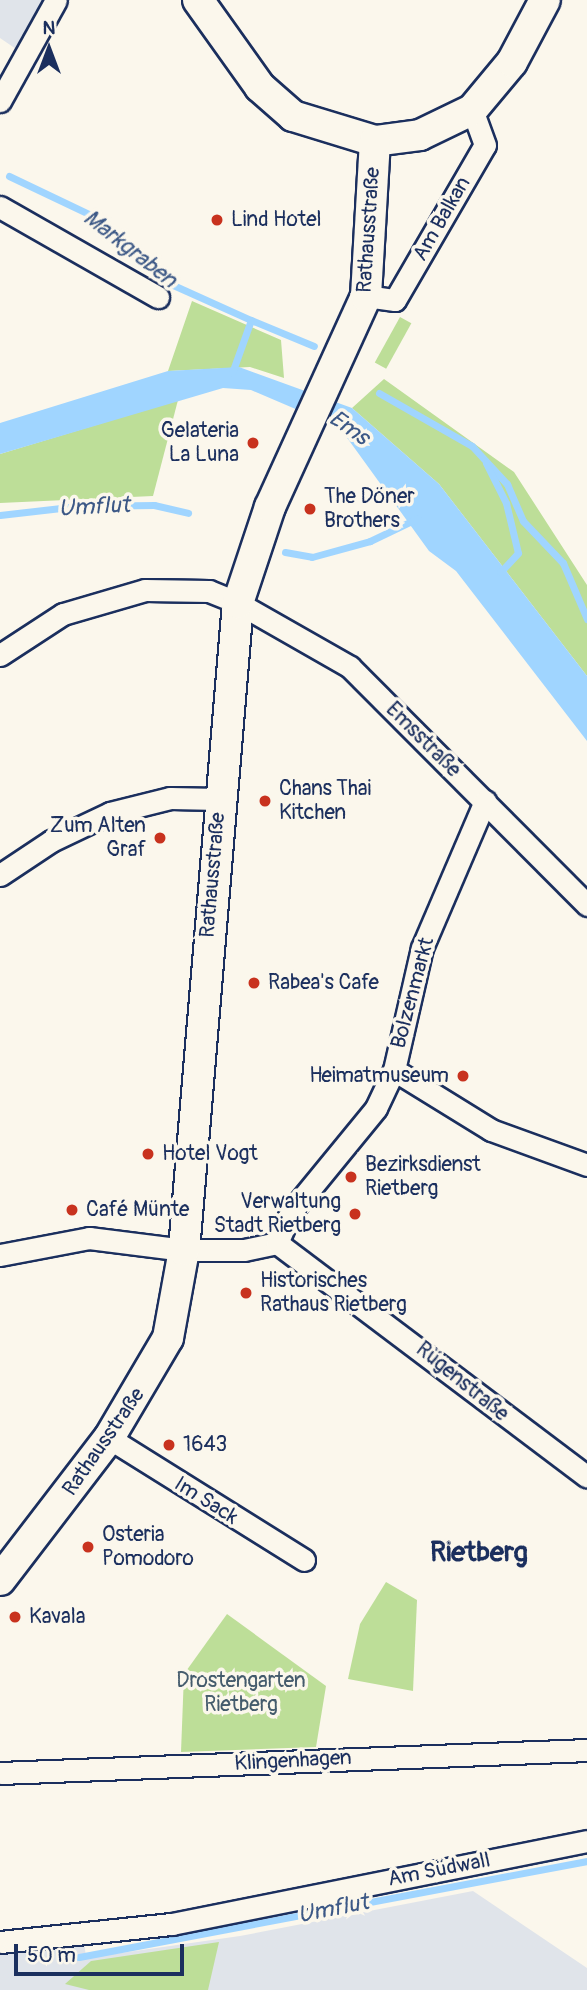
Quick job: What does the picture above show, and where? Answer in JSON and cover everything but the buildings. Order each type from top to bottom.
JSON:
[{"type":"street","points":[[0,101],[56,0]]},
{"type":"street","points":[[198,0],[260,87],[293,116],[375,142],[420,135],[472,110],[512,62],[545,0]]},
{"type":"street","name":"Am Balkan","points":[[366,296],[396,300],[485,145],[472,110]]},
{"type":"street","name":"Rathausstraße","points":[[4,1569],[110,1438],[164,1348],[184,1250],[219,799],[238,603],[303,433],[366,296],[375,142]]},
{"type":"street","points":[[0,207],[158,297]]},
{"type":"street","name":"Emsstraße","points":[[0,655],[63,614],[145,590],[209,591],[238,603],[350,667],[587,905]]},
{"type":"street","points":[[0,875],[51,841],[110,813],[170,798],[219,799]]},
{"type":"street","name":"Bolzenmarkt","points":[[277,1243],[291,1212],[376,1108],[394,1070],[422,948],[485,801]]},
{"type":"street","points":[[394,1070],[491,1129],[587,1164]]},
{"type":"street","points":[[0,1255],[89,1238],[184,1250],[244,1250],[277,1243]]},
{"type":"street","name":"Rügenstraße","points":[[277,1243],[587,1477]]},
{"type":"street","name":"Im Sack","points":[[110,1438],[304,1560]]},
{"type":"street","name":"Klingenhagen","points":[[0,1773],[587,1750]]},
{"type":"street","name":"Am Südwall","points":[[0,1942],[180,1923],[587,1841]]},
{"type":"shaded area","points":[[0,0],[45,0],[19,51],[0,38]]},
{"type":"shaded area","points":[[473,1891],[587,1968],[587,1990],[0,1990],[0,1946],[84,1940],[86,1958],[240,1936]]},
{"type":"green space","points":[[192,301],[281,340],[284,378],[250,367],[168,371]]},
{"type":"green space","points":[[400,317],[411,323],[386,369],[375,362]]},
{"type":"green space","points":[[384,379],[514,472],[587,585],[587,676],[439,484],[352,408]]},
{"type":"green space","points":[[178,400],[153,496],[0,503],[0,454]]},
{"type":"green space","points":[[386,1582],[417,1600],[413,1691],[348,1679],[360,1624]]},
{"type":"green space","name":"Drostengarten Rietberg","points":[[227,1614],[326,1686],[316,1747],[181,1752],[184,1674]]},
{"type":"green space","points":[[219,1942],[208,1990],[89,1990],[65,1984],[91,1961]]},
{"type":"water","name":"Ems","points":[[239,367],[352,408],[439,484],[587,676],[587,741],[456,571],[429,551],[340,428],[251,390],[223,388],[0,454],[0,423],[168,371]]},
{"type":"waterway","name":"Markgraben","points":[[9,176],[97,218],[120,245],[173,285],[251,320]]},
{"type":"waterway","name":"Markgraben","points":[[232,373],[251,320],[314,346]]},
{"type":"waterway","name":"Markgraben","points":[[379,393],[472,446],[507,484],[523,521],[563,563],[587,619]]},
{"type":"waterway","points":[[486,463],[506,503],[518,553],[500,572]]},
{"type":"waterway","name":"Umflut","points":[[0,515],[78,506],[154,505],[188,513]]},
{"type":"waterway","name":"Umflut","points":[[285,552],[312,557],[370,541],[418,518]]},
{"type":"waterway","name":"Umflut","points":[[79,1957],[587,1861]]},
{"type":"place","name":"Lind Hotel","points":[[217,220]]},
{"type":"place","name":"Gelateria La Luna","points":[[253,443]]},
{"type":"place","name":"The Döner Brothers","points":[[310,509]]},
{"type":"place","name":"Chans Thai Kitchen","points":[[265,801]]},
{"type":"place","name":"Zum Alten Graf","points":[[160,838]]},
{"type":"place","name":"Rabea's Cafe","points":[[254,983]]},
{"type":"place","name":"Heimatmuseum","points":[[463,1076]]},
{"type":"place","name":"Hotel Vogt","points":[[148,1154]]},
{"type":"place","name":"Bezirksdienst Rietberg","points":[[351,1177]]},
{"type":"place","name":"Café Münte","points":[[72,1210]]},
{"type":"place","name":"Verwaltung Stadt Rietberg","points":[[355,1214]]},
{"type":"place","name":"Historisches Rathaus Rietberg","points":[[246,1293]]},
{"type":"place","name":"1643","points":[[169,1445]]},
{"type":"place","name":"Osteria Pomodoro","points":[[88,1547]]},
{"type":"place","name":"Kavala","points":[[15,1617]]},
{"type":"district","name":"Rietberg","points":[[479,1553]]}]
